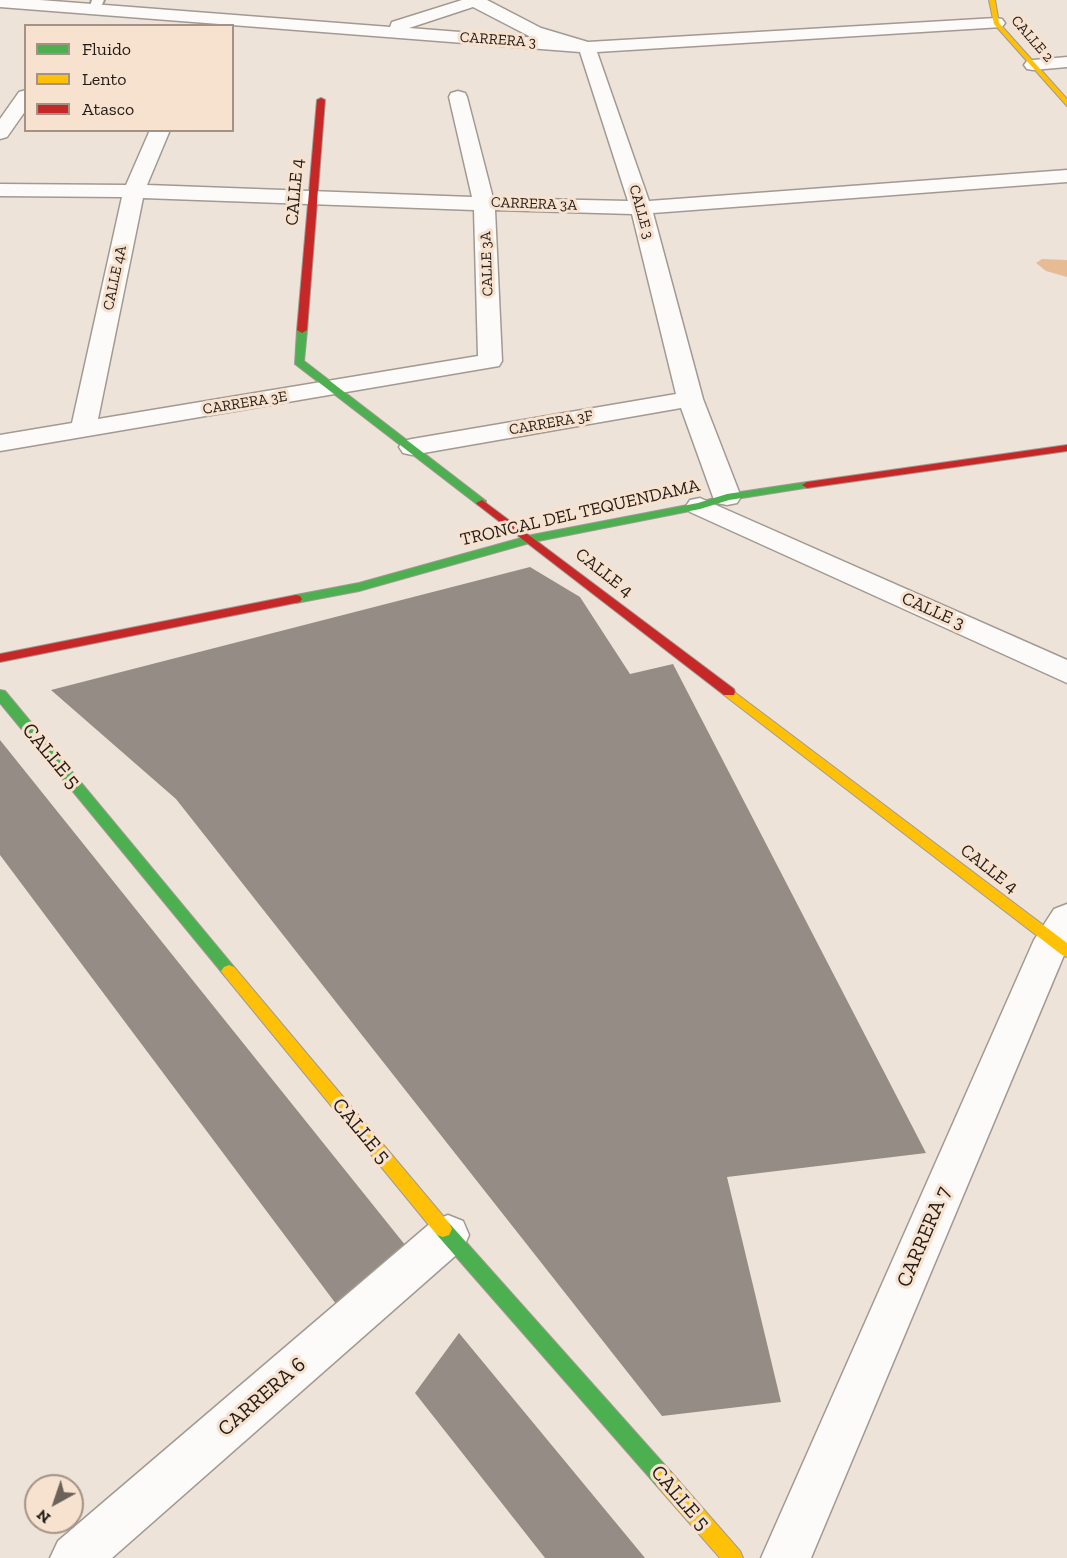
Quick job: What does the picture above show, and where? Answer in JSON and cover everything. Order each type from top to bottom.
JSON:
[{"type":"street","points":[[121,11],[160,0]]},
{"type":"street","points":[[381,31],[475,0],[534,32],[587,47]]},
{"type":"street","points":[[992,0],[996,23]]},
{"type":"street","name":"CARRERA 3","points":[[0,2],[97,5],[121,11],[587,47],[996,23]]},
{"type":"street","points":[[83,24],[97,5]]},
{"type":"street","name":"CALLE 2","points":[[996,23],[1067,104]]},
{"type":"street","name":"CALLE 3","points":[[587,47],[641,208],[690,399],[713,501],[1067,672]]},
{"type":"street","points":[[1033,65],[1067,62]]},
{"type":"street","points":[[2,127],[20,91]]},
{"type":"street","name":"CALLE 3A","points":[[458,97],[484,203],[490,361]]},
{"type":"street","name":"CALLE 4","points":[[321,100],[298,362],[1062,936]]},
{"type":"street","name":"CALLE 4A","points":[[83,430],[134,191],[159,132]]},
{"type":"street","name":"CARRERA 3A","points":[[0,190],[134,191],[313,199],[641,208],[1067,176]]},
{"type":"street","name":"CARRERA 3E","points":[[0,443],[490,361]]},
{"type":"street","name":"CARRERA 3F","points":[[412,447],[690,399]]},
{"type":"street","name":"TRONCAL DEL TEQUENDAMA","points":[[0,658],[359,587],[532,539],[713,501],[1067,447]]},
{"type":"street","name":"CALLE 5","points":[[0,694],[448,1235],[733,1558]]},
{"type":"street","name":"CARRERA 7","points":[[786,1558],[1062,936]]},
{"type":"street","name":"CARRERA 6","points":[[75,1558],[448,1235]]},
{"type":"shaded area","points":[[1042,259],[1067,260],[1067,277],[1046,271],[1036,263]]},
{"type":"building","points":[[530,567],[580,597],[630,674],[673,664],[926,1153],[727,1177],[781,1402],[662,1416],[176,799],[51,690]]},
{"type":"building","points":[[0,740],[430,1276],[360,1336],[0,855]]},
{"type":"building","points":[[459,1333],[645,1558],[545,1558],[415,1393]]},
{"type":"traffic: fast","points":[[302,330],[299,362],[482,503]]},
{"type":"traffic: fast","points":[[296,599],[359,587],[532,539],[700,506],[727,497],[807,485]]},
{"type":"traffic: fast","points":[[0,694],[229,971]]},
{"type":"traffic: fast","points":[[443,1229],[664,1479]]},
{"type":"traffic: slow","points":[[992,0],[996,23],[1067,104]]},
{"type":"traffic: slow","points":[[729,692],[1067,951]]},
{"type":"traffic: slow","points":[[229,971],[443,1229]]},
{"type":"traffic: slow","points":[[664,1479],[733,1558]]},
{"type":"traffic: jam","points":[[302,330],[321,100]]},
{"type":"traffic: jam","points":[[807,485],[1067,448]]},
{"type":"traffic: jam","points":[[482,503],[729,692]]},
{"type":"traffic: jam","points":[[0,658],[296,599]]}]
